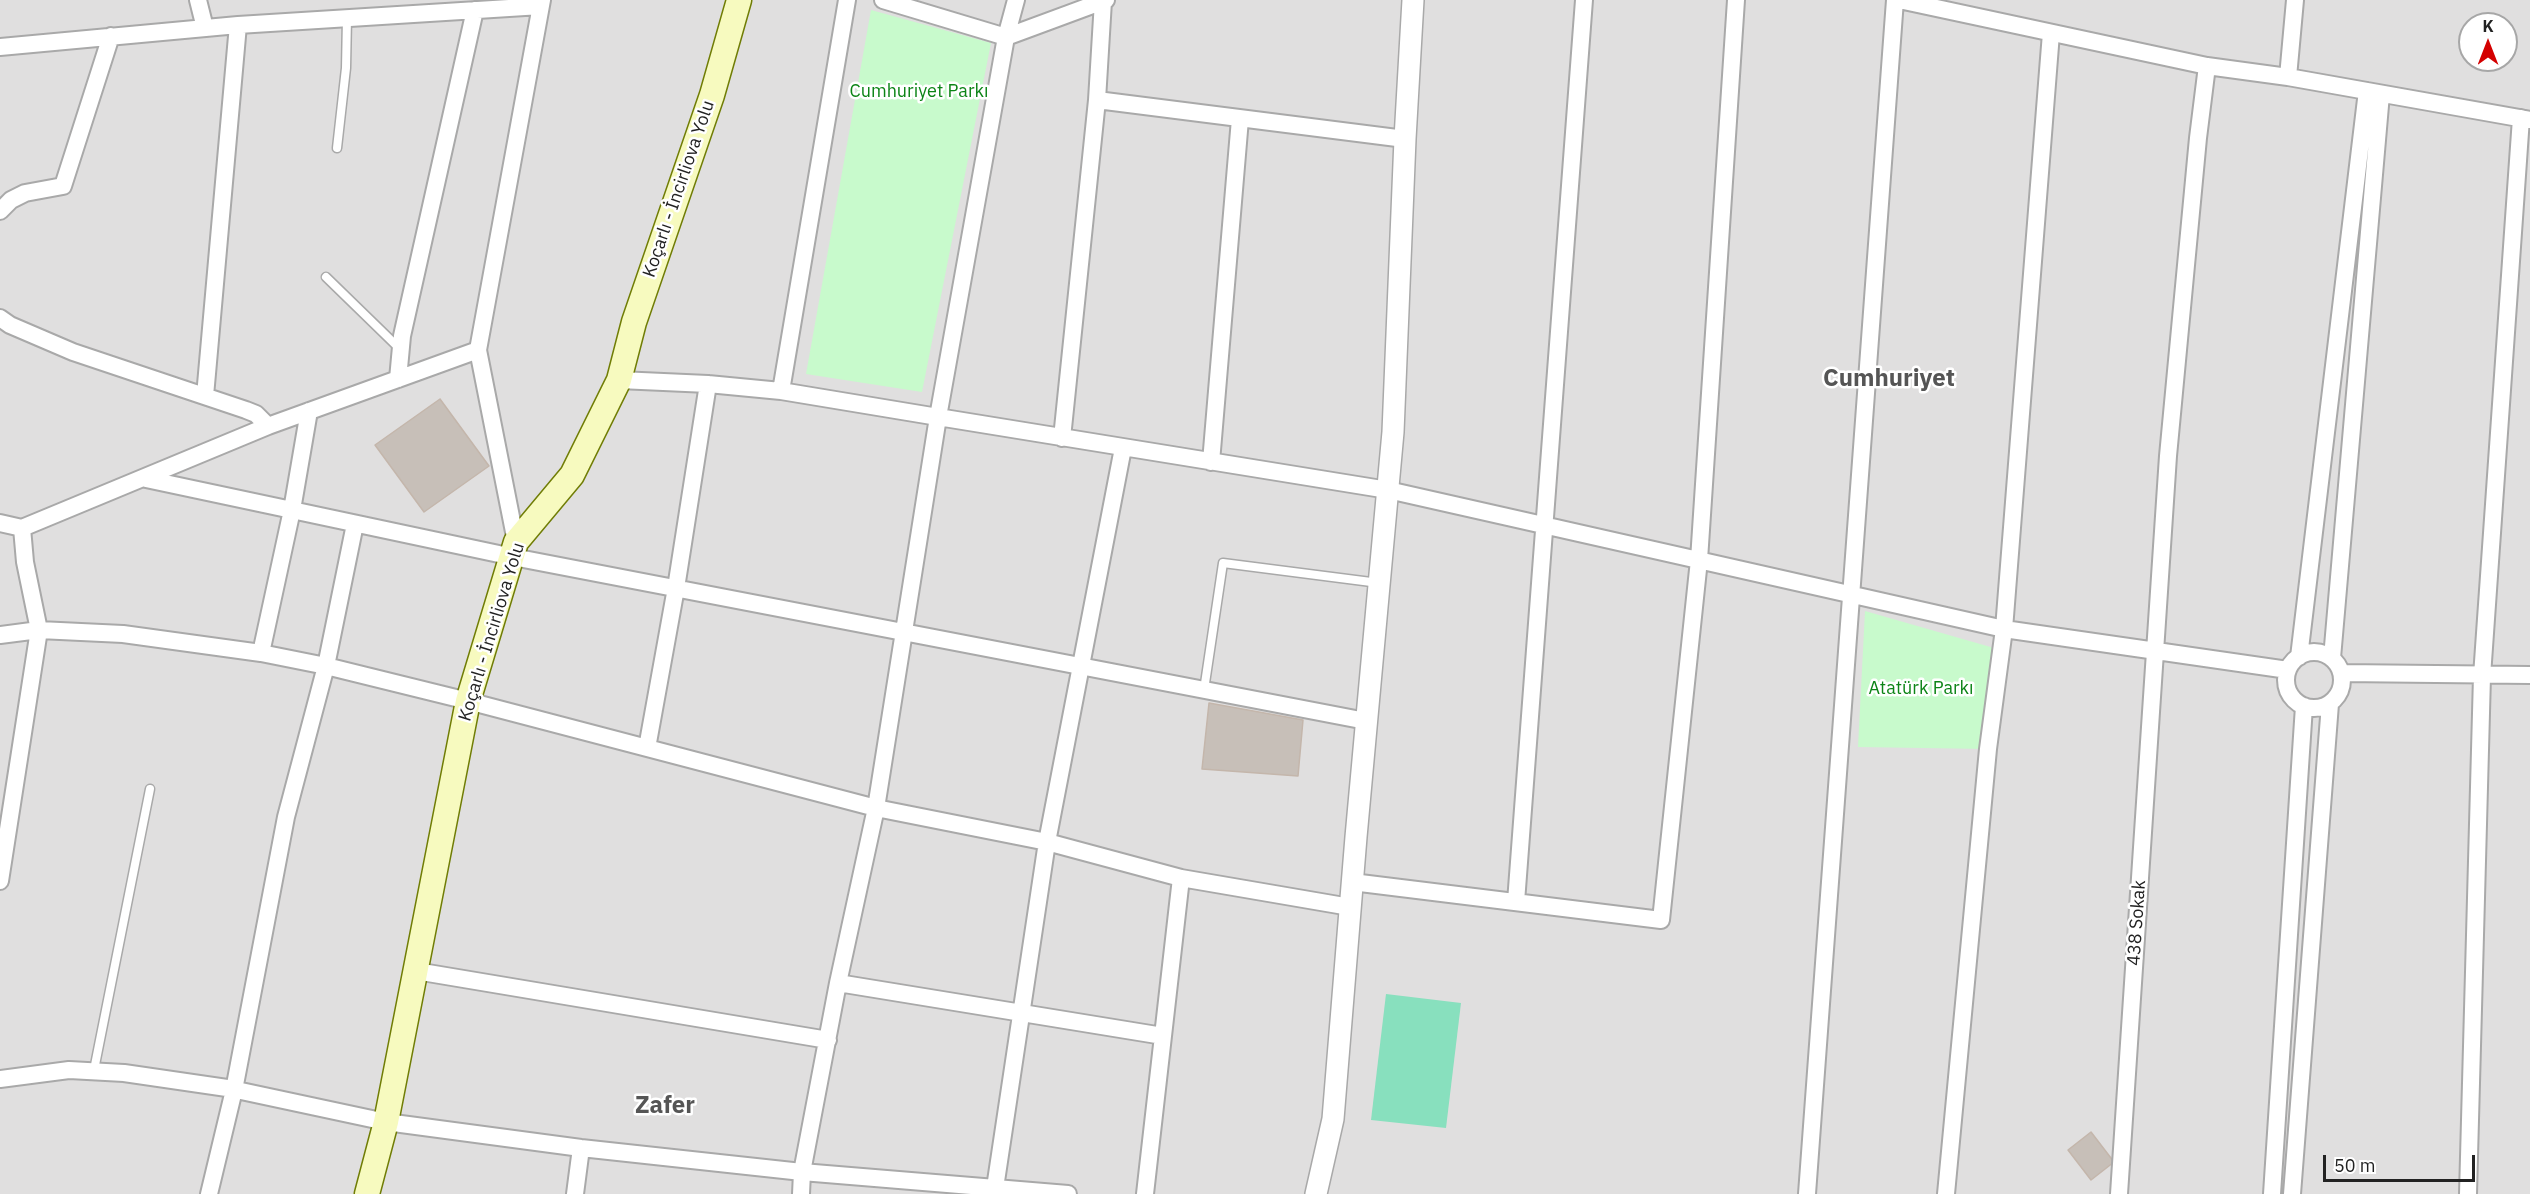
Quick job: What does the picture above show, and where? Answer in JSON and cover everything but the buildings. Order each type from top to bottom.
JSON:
[{"type":"main road","name":"Koçarlı - İncirliova Yolu","points":[[367,1194],[386,1122],[468,701],[515,550],[572,475],[619,380],[634,322],[712,95],[739,0]]},
{"type":"street","points":[[198,0],[205,28]]},
{"type":"street","points":[[781,391],[847,0]]},
{"type":"street","points":[[883,0],[1006,37],[1104,1],[1097,100],[1062,438]]},
{"type":"street","points":[[801,1194],[802,1172],[838,983],[876,808],[938,417],[1006,37],[1016,0]]},
{"type":"street","points":[[1316,1194],[1333,1119],[1393,432],[1413,0]]},
{"type":"street","points":[[1515,902],[1584,0]]},
{"type":"street","points":[[1352,882],[1661,920],[1699,560],[1736,0]]},
{"type":"street","points":[[1807,1194],[1850,594],[1897,0],[2207,66],[2288,77],[2525,119],[2482,676],[2468,1194]]},
{"type":"street","points":[[2288,77],[2295,0]]},
{"type":"street","points":[[0,47],[205,28],[347,18],[424,7],[475,10],[542,3],[478,350],[515,550]]},
{"type":"street","points":[[399,379],[400,349],[475,10]]},
{"type":"street","points":[[205,396],[238,26]]},
{"type":"street","points":[[1946,1194],[1988,748],[2004,629],[2051,33]]},
{"type":"street","points":[[0,211],[11,200],[25,193],[63,186],[111,36]]},
{"type":"street","name":"438 Sokak","points":[[2119,1194],[2168,456],[2196,150],[2207,66]]},
{"type":"street","points":[[2299,657],[2316,652],[2332,658],[2342,673],[2341,690],[2330,704],[2322,707],[2304,706],[2297,702],[2287,687],[2288,670],[2299,657],[2374,92]]},
{"type":"street","points":[[2332,658],[2374,92]]},
{"type":"street","points":[[1097,100],[1405,139]]},
{"type":"street","points":[[1211,462],[1240,119]]},
{"type":"street","points":[[0,318],[73,352],[256,414],[268,426]]},
{"type":"street","points":[[0,523],[22,528],[146,479],[268,426],[478,350]]},
{"type":"street","points":[[619,380],[708,384],[781,391],[1388,490],[2004,629],[2288,670]]},
{"type":"street","points":[[647,748],[676,588],[708,384]]},
{"type":"street","points":[[261,653],[292,510],[309,411]]},
{"type":"street","points":[[995,1188],[1047,842],[1123,448]]},
{"type":"street","points":[[146,479],[355,524],[515,550],[676,588],[1366,721]]},
{"type":"street","points":[[209,1194],[234,1090],[286,818],[326,666],[355,524]]},
{"type":"street","points":[[0,880],[4,836],[39,630],[25,562],[22,528]]},
{"type":"street","points":[[0,636],[39,630],[123,634],[261,653],[326,666],[876,808],[1047,842],[1181,878],[1350,907]]},
{"type":"street","points":[[2342,673],[2530,675]]},
{"type":"street","points":[[2292,1194],[2330,704]]},
{"type":"street","points":[[2272,1194],[2304,706]]},
{"type":"street","points":[[1145,1194],[1181,878]]},
{"type":"street","points":[[416,971],[828,1040]]},
{"type":"street","points":[[838,983],[1163,1036]]},
{"type":"street","points":[[0,1079],[69,1070],[94,1070],[234,1090],[386,1122],[581,1148],[802,1172],[1068,1194]]},
{"type":"street","points":[[575,1194],[581,1148]]},
{"type":"lane","points":[[337,148],[346,68],[347,18]]},
{"type":"lane","points":[[326,277],[400,349]]},
{"type":"lane","points":[[1203,690],[1223,563],[1379,583]]},
{"type":"lane","points":[[94,1070],[150,789]]},
{"type":"shaded area","points":[[0,0],[2530,0],[2530,1194],[0,1194]]},
{"type":"green space","name":"Cumhuriyet Parkı","points":[[871,10],[991,43],[922,392],[806,374]]},
{"type":"green space","name":"Atatürk Parkı","points":[[1865,611],[2001,650],[1988,749],[1858,747]]},
{"type":"green space","points":[[1386,994],[1461,1003],[1446,1128],[1371,1120]]},
{"type":"district","name":"Cumhuriyet","points":[[1889,379]]},
{"type":"district","name":"Zafer","points":[[665,1106]]}]
